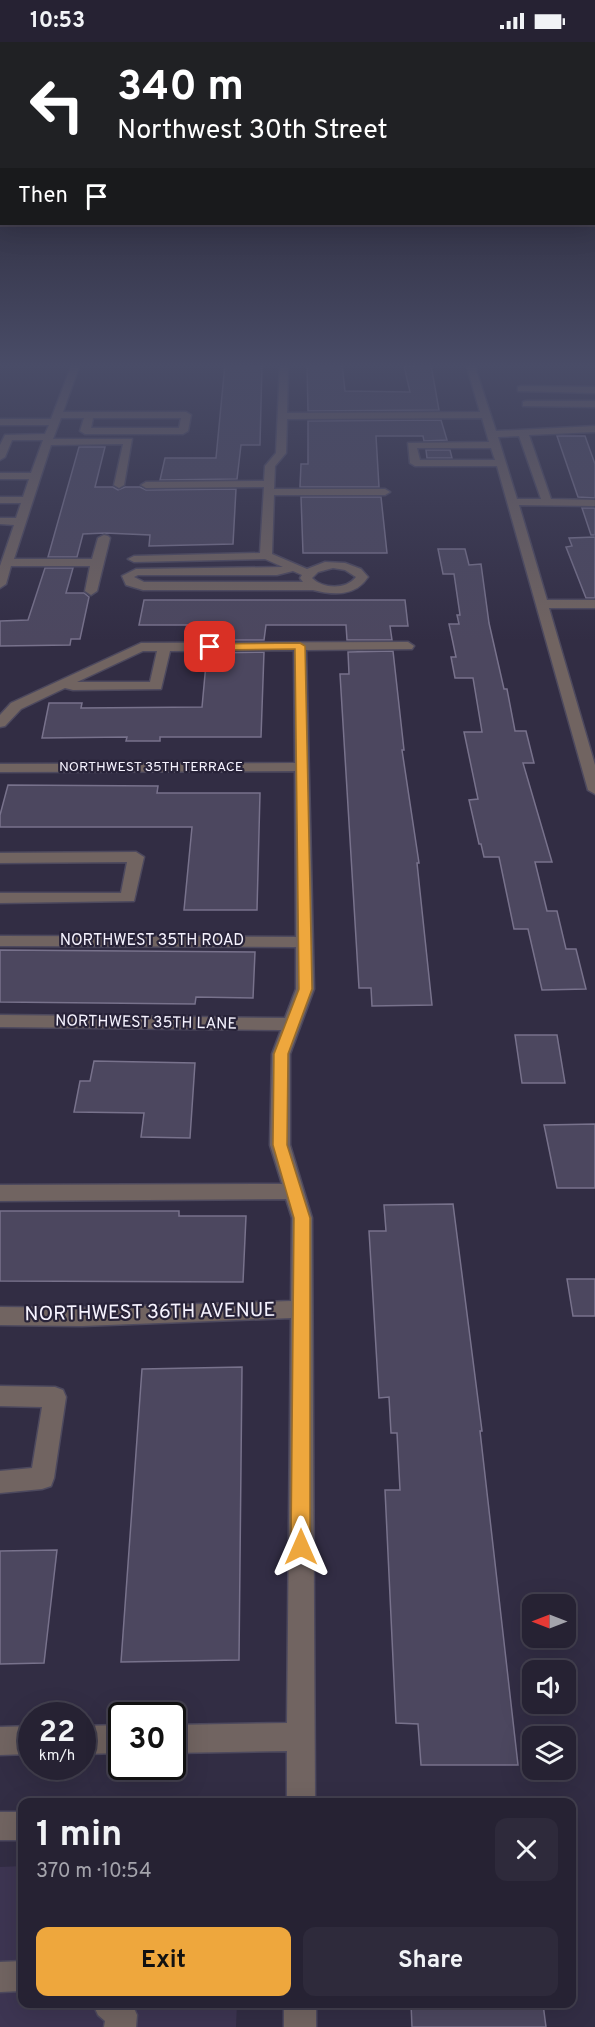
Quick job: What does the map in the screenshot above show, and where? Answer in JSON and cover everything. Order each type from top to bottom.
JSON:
[{"type":"street","points":[[0,584],[42,457]]},
{"type":"street","points":[[119,485],[125,457]]},
{"type":"street","points":[[266,556],[270,466],[278,457]]},
{"type":"street","points":[[414,457],[415,463],[501,463]]},
{"type":"street","points":[[499,457],[595,790]]},
{"type":"street","points":[[531,457],[547,502]]},
{"type":"street","points":[[0,476],[35,476]]},
{"type":"street","points":[[146,485],[385,492]]},
{"type":"street","points":[[1,501],[27,500]]},
{"type":"street","points":[[513,502],[595,503]]},
{"type":"street","points":[[0,521],[20,522]]},
{"type":"street","points":[[91,591],[104,538]]},
{"type":"street","points":[[134,559],[266,556],[308,573]]},
{"type":"street","points":[[4,568],[97,562]]},
{"type":"street","points":[[296,567],[276,572],[136,572],[128,576],[130,582],[143,586],[315,586],[335,590],[346,589],[361,582],[362,577],[353,569],[333,565],[314,569],[308,573],[306,578],[315,586]]},
{"type":"street","points":[[542,604],[595,604]]},
{"type":"street","points":[[300,646],[305,989],[281,1054],[280,1145],[302,1218],[301,1798]]},
{"type":"street","points":[[0,723],[16,706],[141,647],[408,646]]},
{"type":"street","points":[[64,683],[73,686],[156,686],[164,647]]},
{"type":"street","name":"NORTHWEST 35TH TERRACE","points":[[0,768],[302,767]]},
{"type":"street","points":[[0,858],[136,857],[129,898],[0,898]]},
{"type":"street","name":"NORTHWEST 35TH ROAD","points":[[0,941],[305,942]]},
{"type":"street","name":"NORTHWEST 35TH LANE","points":[[0,1021],[292,1024]]},
{"type":"street","points":[[0,1193],[294,1191]]},
{"type":"street","name":"NORTHWEST 36TH AVENUE","points":[[0,1316],[82,1317],[301,1309]]},
{"type":"street","points":[[0,1396],[54,1396],[42,1478],[0,1482]]},
{"type":"street","points":[[186,1739],[300,1737]]},
{"type":"street","points":[[0,1741],[18,1740]]},
{"type":"street","points":[[0,1826],[18,1826]]},
{"type":"street","points":[[0,1977],[18,1976]]},
{"type":"street","points":[[113,2008],[121,2016],[120,2027]]},
{"type":"street","points":[[300,2008],[300,2027]]},
{"type":"shaded area","points":[[18,1866],[18,2008],[237,2008],[236,2027],[0,2027],[0,1867]]},
{"type":"building","points":[[76,457],[103,457],[95,487],[113,487],[118,490],[125,487],[140,487],[146,490],[236,489],[233,544],[149,546],[150,535],[83,534],[77,557],[48,557]]},
{"type":"building","points":[[240,457],[237,479],[160,480],[165,458]]},
{"type":"building","points":[[308,457],[377,457],[379,487],[300,487],[301,464],[308,464]]},
{"type":"building","points":[[427,457],[452,458],[427,458]]},
{"type":"building","points":[[564,457],[592,457],[595,464],[595,498],[578,497]]},
{"type":"building","points":[[301,497],[381,497],[387,553],[303,553]]},
{"type":"building","points":[[582,508],[595,508],[595,535],[591,535]]},
{"type":"building","points":[[595,537],[595,598],[586,598],[566,547],[572,546],[569,538]]},
{"type":"building","points":[[438,549],[465,549],[469,565],[481,564],[489,623],[504,689],[507,689],[515,731],[526,731],[534,763],[523,763],[552,862],[535,862],[547,911],[557,911],[566,949],[576,949],[586,989],[542,990],[528,929],[514,929],[499,857],[484,857],[481,844],[479,844],[469,800],[478,799],[464,732],[482,732],[473,678],[455,678],[451,657],[456,657],[449,624],[459,624],[457,615],[460,615],[454,574],[443,574]]},
{"type":"building","points":[[45,568],[73,568],[66,593],[84,593],[89,597],[80,639],[71,639],[70,645],[0,646],[0,621],[28,620]]},
{"type":"building","points":[[144,600],[405,600],[408,626],[390,626],[392,640],[347,640],[346,625],[266,625],[264,640],[208,640],[209,627],[203,625],[139,625]]},
{"type":"building","points":[[393,651],[404,750],[402,750],[419,863],[417,863],[432,1005],[372,1006],[371,988],[359,988],[340,674],[349,674],[348,652]]},
{"type":"building","points":[[264,652],[261,737],[160,737],[160,741],[126,741],[127,737],[42,738],[49,703],[82,703],[81,708],[202,707],[207,653]]},
{"type":"building","points":[[8,785],[158,786],[157,793],[260,793],[257,910],[184,910],[192,827],[0,827],[0,815]]},
{"type":"building","points":[[0,950],[255,952],[253,998],[196,997],[195,1004],[0,1002]]},
{"type":"building","points":[[515,1035],[557,1035],[565,1083],[522,1083]]},
{"type":"building","points":[[94,1061],[195,1063],[190,1138],[141,1137],[144,1113],[74,1112],[80,1081],[90,1081]]},
{"type":"building","points":[[595,1124],[595,1188],[557,1188],[544,1125]]},
{"type":"building","points":[[453,1204],[482,1431],[480,1431],[518,1765],[421,1765],[418,1724],[396,1723],[385,1490],[400,1490],[397,1433],[391,1433],[389,1397],[379,1398],[369,1231],[386,1231],[384,1205]]},
{"type":"building","points":[[0,1211],[179,1211],[179,1216],[246,1216],[243,1282],[0,1281]]},
{"type":"building","points":[[567,1279],[595,1279],[595,1316],[573,1316]]},
{"type":"building","points":[[242,1367],[239,1660],[121,1662],[142,1369]]},
{"type":"building","points":[[57,1550],[44,1663],[0,1664],[0,1551]]},
{"type":"building","points":[[411,2008],[544,2008],[546,2027],[412,2027]]},
{"type":"route","points":[[210,647],[300,646],[305,989],[281,1054],[280,1145],[302,1218],[301,1547]]}]
